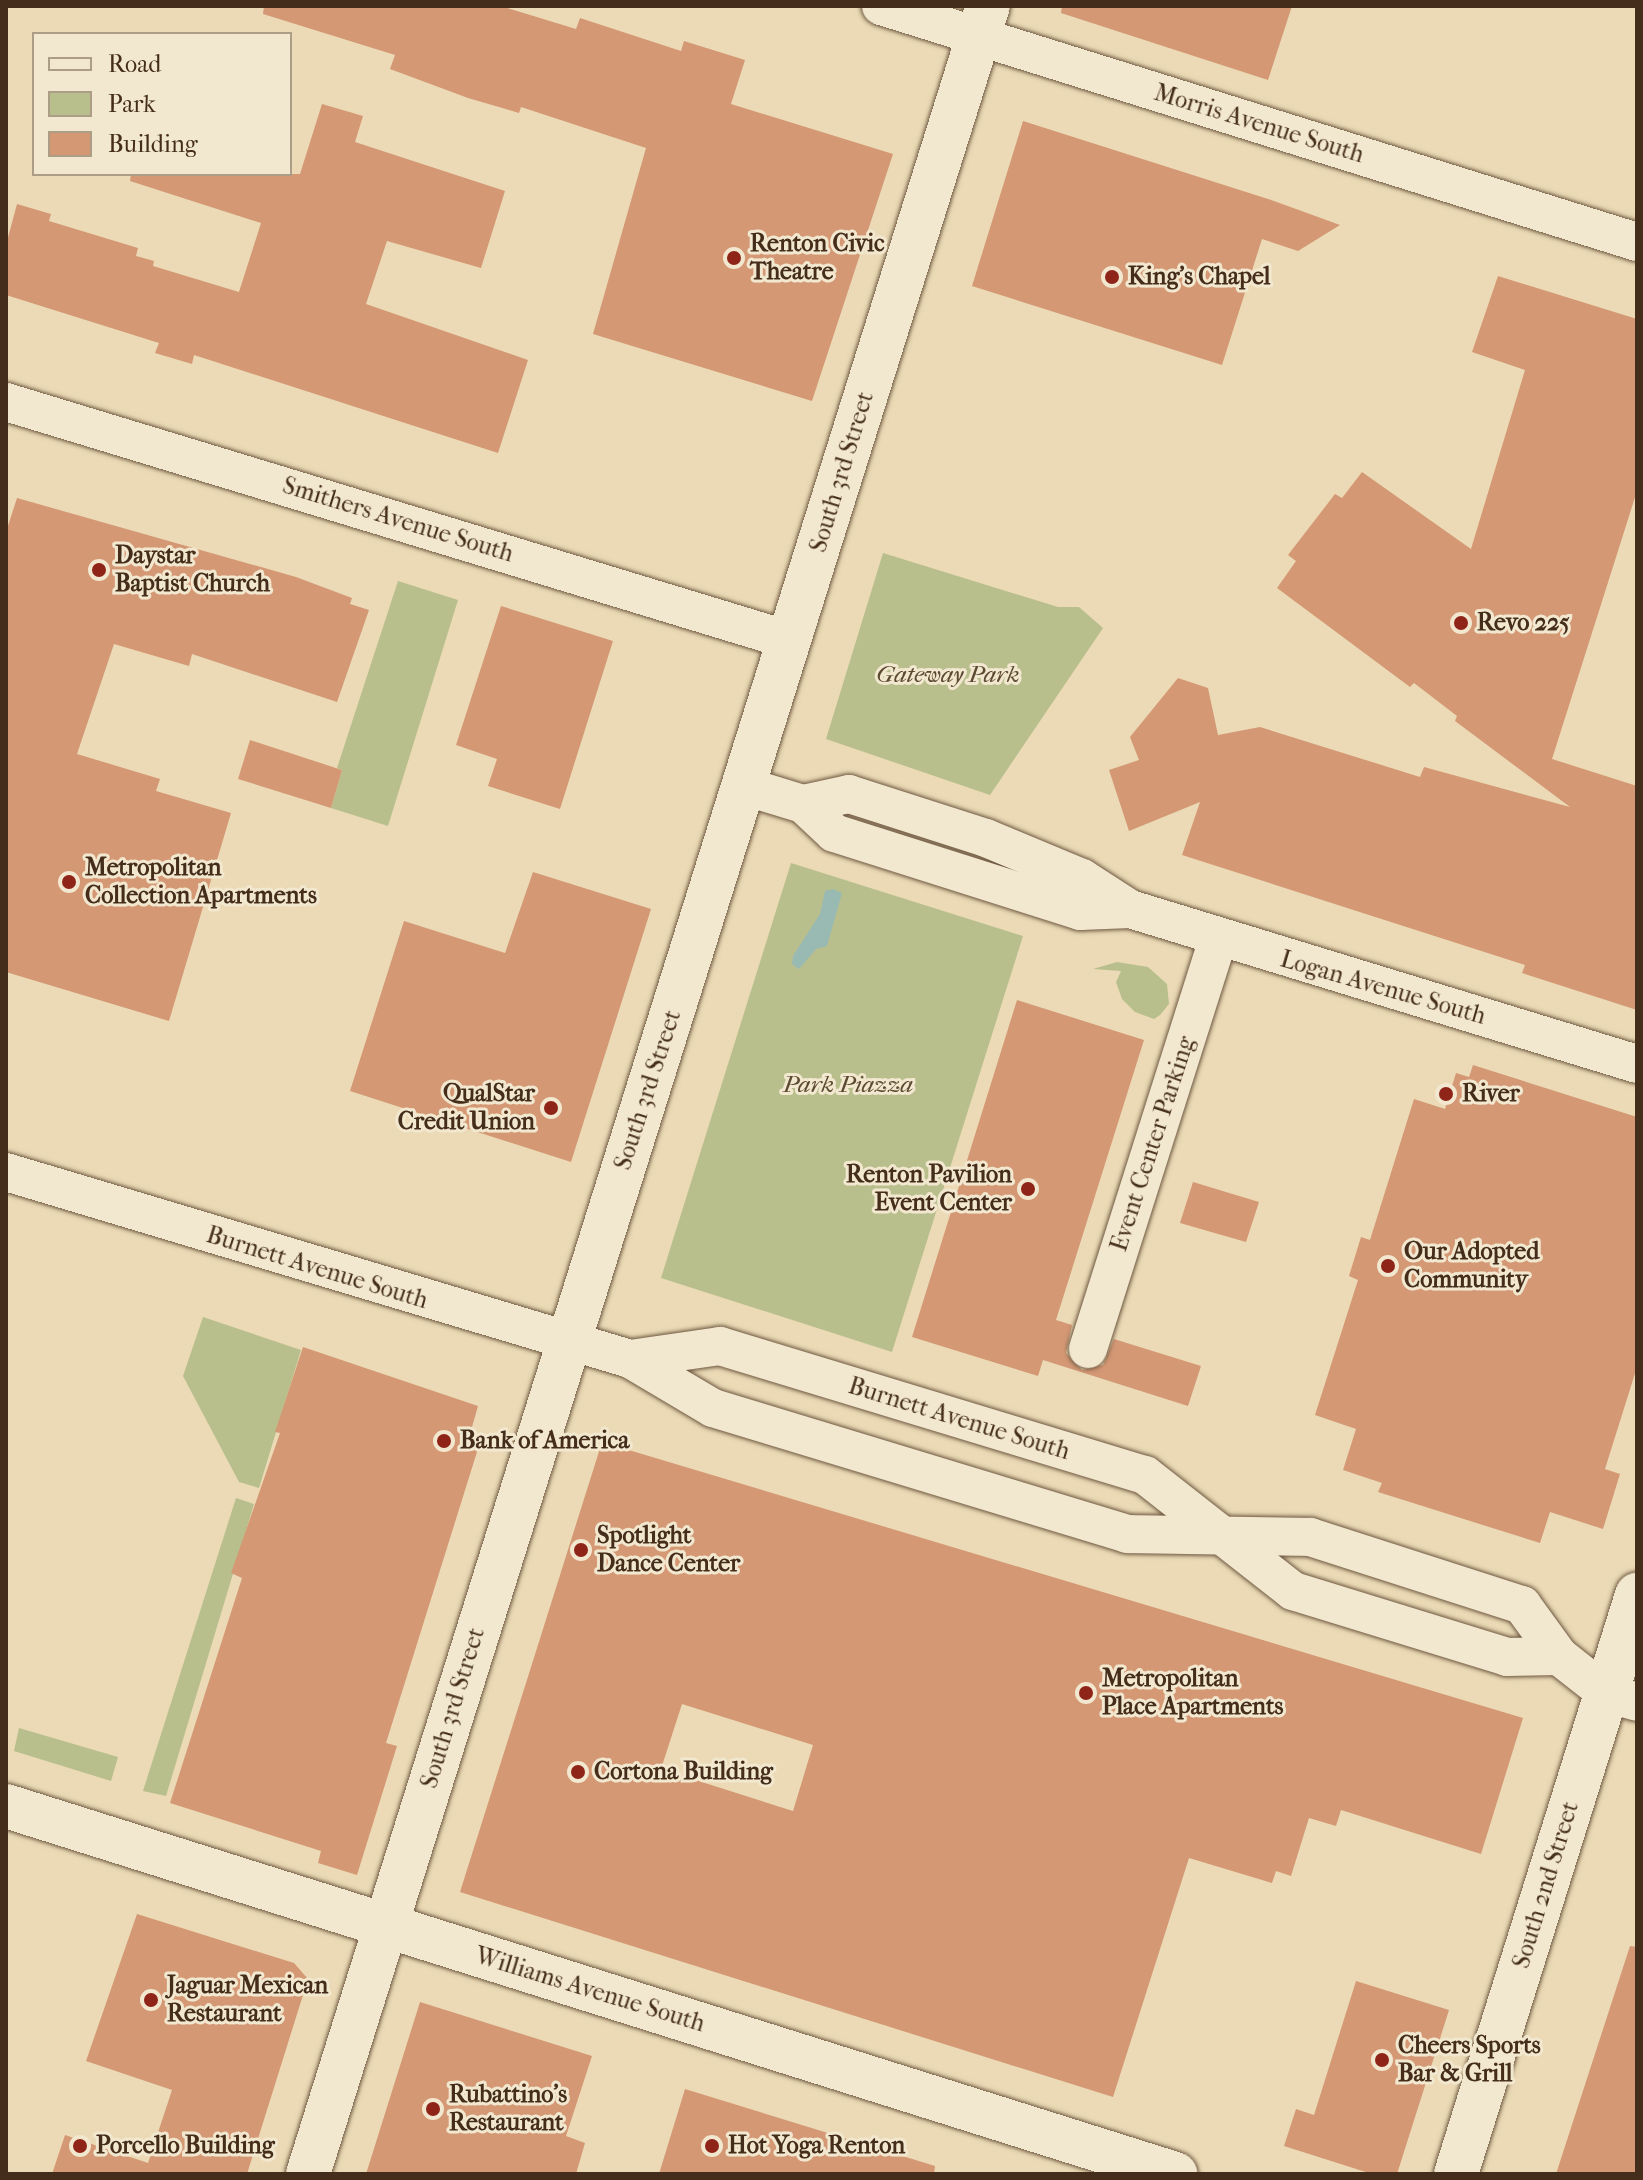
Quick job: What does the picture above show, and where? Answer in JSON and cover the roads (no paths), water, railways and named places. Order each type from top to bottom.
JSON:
[{"type":"main road","name":"South 3rd Street","points":[[308,2174],[983,21]]},
{"type":"main road","name":"South 2nd Street","points":[[1456,2174],[1622,1698],[1637,1597]]},
{"type":"main road","name":"Williams Avenue South","points":[[6,1806],[1175,2174]]},
{"type":"street","name":"Morris Avenue South","points":[[881,6],[983,21],[1637,242]]},
{"type":"street","name":"Smithers Avenue South","points":[[6,402],[789,640]]},
{"type":"street","name":"Logan Avenue South","points":[[744,786],[803,804],[849,794],[986,838],[1082,878],[1130,909],[1637,1064]]},
{"type":"street","name":"Event Center Parking","points":[[1088,1349],[1218,938]]},
{"type":"street","name":"Burnett Avenue South","points":[[6,1172],[567,1343],[630,1359],[713,1408],[1127,1534],[1310,1537],[1522,1605],[1559,1656],[1622,1698]]},
{"type":"street","name":"Burnett Avenue South","points":[[630,1359],[720,1346],[1145,1475],[1293,1591],[1507,1657],[1559,1656]]},
{"type":"water","points":[[833,889],[842,893],[827,946],[816,949],[799,969],[792,964],[793,956],[820,914],[825,891]]},
{"type":"place","name":"Renton Civic Theatre","points":[[734,258]]},
{"type":"place","name":"King's Chapel","points":[[1112,277]]},
{"type":"place","name":"Daystar Baptist Church","points":[[99,570]]},
{"type":"place","name":"Revo 225","points":[[1461,623]]},
{"type":"place","name":"Metropolitan Collection Apartments","points":[[69,882]]},
{"type":"place","name":"River","points":[[1446,1094]]},
{"type":"place","name":"QualStar Credit Union","points":[[551,1108]]},
{"type":"place","name":"Renton Pavilion Event Center","points":[[1028,1189]]},
{"type":"place","name":"Our Adopted Community","points":[[1388,1266]]},
{"type":"place","name":"Bank of America","points":[[444,1441]]},
{"type":"place","name":"Spotlight Dance Center","points":[[581,1550]]},
{"type":"place","name":"Metropolitan Place Apartments","points":[[1086,1693]]},
{"type":"place","name":"Cortona Building","points":[[578,1772]]},
{"type":"place","name":"Jaguar Mexican Restaurant","points":[[151,2000]]},
{"type":"place","name":"Cheers Sports Bar & Grill","points":[[1382,2060]]},
{"type":"place","name":"Rubattino's Restaurant","points":[[433,2109]]},
{"type":"place","name":"Porcello Building","points":[[80,2146]]},
{"type":"place","name":"Hot Yoga Renton","points":[[712,2146]]},
{"type":"park label","name":"Gateway Park","points":[[948,675]]},
{"type":"park label","name":"Park Piazza","points":[[848,1085]]}]
